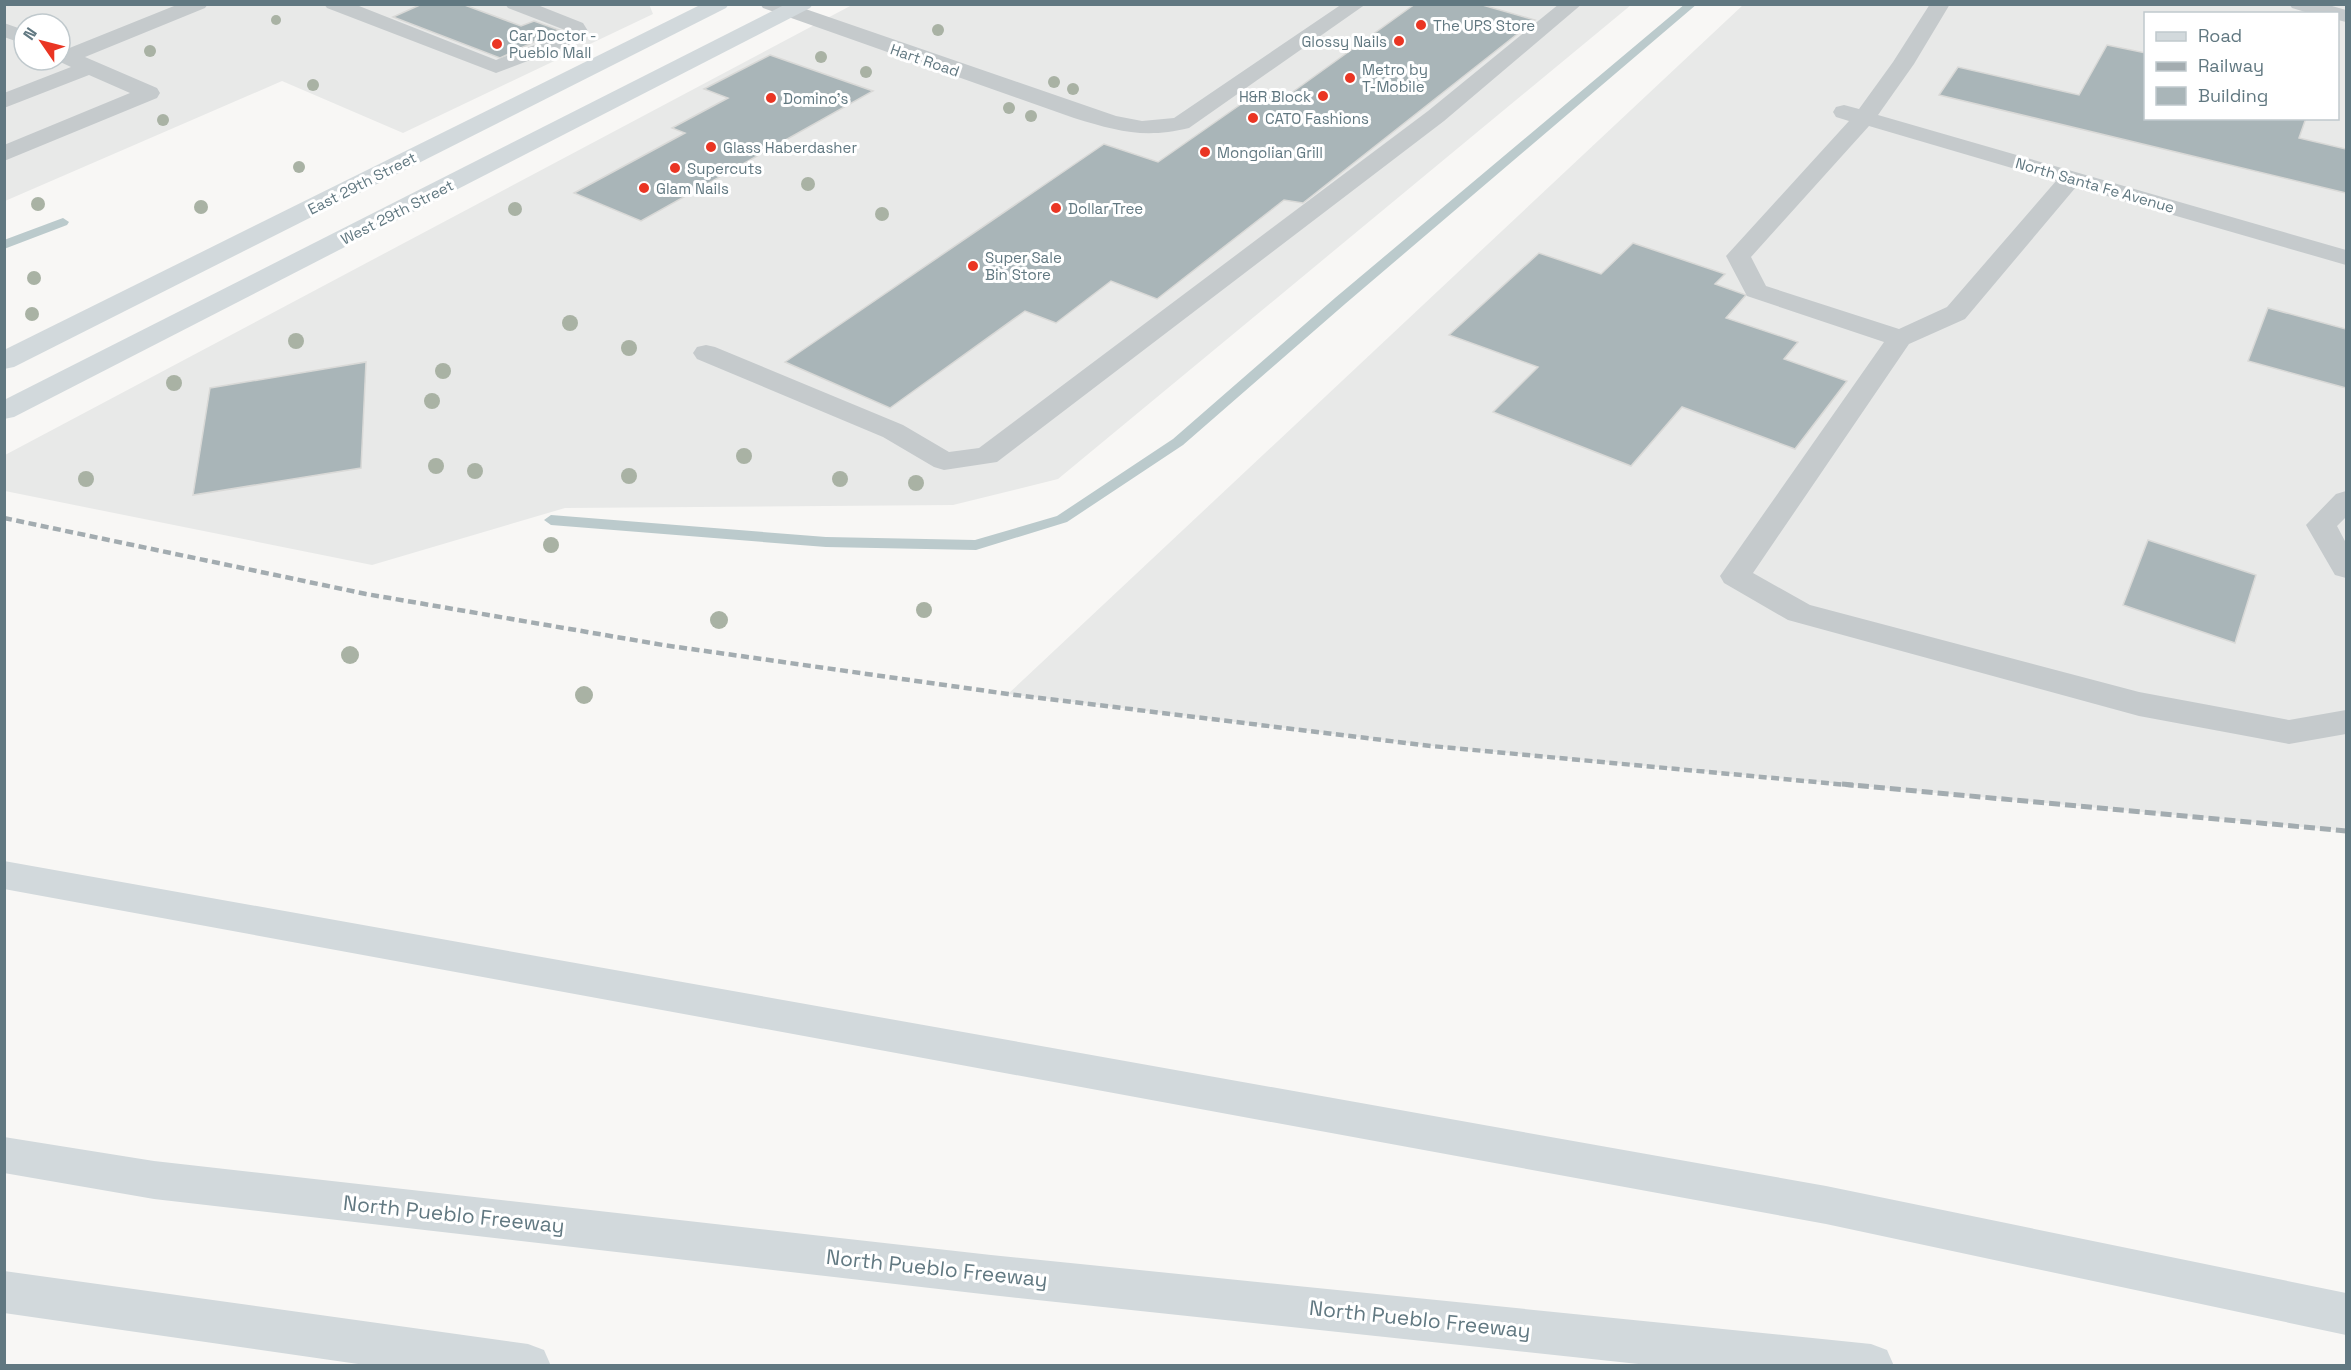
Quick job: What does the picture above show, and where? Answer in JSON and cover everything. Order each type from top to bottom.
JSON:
[{"type":"main road","name":"East 29th Street","points":[[4,361],[719,4]]},
{"type":"main road","name":"West 29th Street","points":[[4,411],[787,7]]},
{"type":"main road","points":[[4,875],[1826,1205],[2346,1314]]},
{"type":"main road","name":"North Pueblo Freeway","points":[[4,1155],[154,1180],[908,1265],[1871,1365]]},
{"type":"main road","points":[[4,1292],[528,1365]]},
{"type":"street","points":[[72,52],[198,4]]},
{"type":"street","points":[[334,4],[496,67],[560,42],[578,32],[576,27],[543,8],[515,4]]},
{"type":"street","name":"Hart Road","points":[[787,7],[1082,113],[1129,127],[1156,129],[1181,123],[1356,4]]},
{"type":"street","points":[[706,353],[893,431],[944,461],[987,456],[1436,116],[1572,4]]},
{"type":"street","points":[[1900,338],[1756,291],[1738,256],[1854,115],[1904,64],[1940,4]]},
{"type":"street","points":[[2299,4],[2330,12]]},
{"type":"street","points":[[4,154],[149,93],[72,59]]},
{"type":"street","points":[[4,101],[89,67]]},
{"type":"street","name":"North Santa Fe Avenue","points":[[1854,115],[2346,258]]},
{"type":"street","points":[[2071,178],[1956,313],[1900,338],[1735,576],[1799,613],[2139,704],[2289,732],[2346,723]]},
{"type":"street","points":[[2346,500],[2321,525],[2346,568]]},
{"type":"shaded area","points":[[649,4],[653,14],[403,133],[282,81],[5,201],[5,5]]},
{"type":"shaded area","points":[[852,5],[1631,5],[1058,479],[953,505],[565,508],[372,565],[5,491],[5,455]]},
{"type":"shaded area","points":[[1743,5],[2346,5],[2346,831],[1431,746],[1008,694]]},
{"type":"building","name":"Car Doctor - Pueblo Mall","points":[[422,4],[462,4],[521,26],[534,21],[559,30],[500,58],[393,17]]},
{"type":"building","points":[[1415,4],[1479,4],[1535,20],[1303,203],[1284,200],[1157,299],[1111,281],[1056,323],[1025,311],[890,408],[785,362],[1104,144],[1158,162],[1257,93],[1280,101]]},
{"type":"building","points":[[2107,45],[2144,53],[2144,120],[2305,120],[2299,138],[2346,149],[2346,193],[1939,95],[1958,67],[2079,95]]},
{"type":"building","points":[[770,55],[873,91],[641,221],[574,193],[685,133],[672,128],[728,98],[704,89]]},
{"type":"building","points":[[1633,243],[1725,274],[1715,284],[1746,295],[1726,318],[1798,342],[1784,359],[1847,381],[1795,449],[1682,407],[1631,466],[1493,412],[1538,367],[1449,335],[1539,253],[1601,274]]},
{"type":"building","points":[[2268,308],[2346,329],[2346,388],[2248,361]]},
{"type":"building","points":[[366,362],[361,468],[193,495],[210,388]]},
{"type":"building","points":[[2148,540],[2256,575],[2235,643],[2123,605]]},
{"type":"waterway","points":[[551,520],[826,542],[976,545],[1062,519],[1178,442],[1340,301],[1692,4]]},
{"type":"waterway","points":[[4,245],[63,222]]},
{"type":"railway","points":[[4,518],[366,594],[663,645],[1008,694],[1431,746],[1858,786]]},
{"type":"railway","points":[[1842,784],[2346,831]]},
{"type":"place","name":"The UPS Store","points":[[1421,25]]},
{"type":"place","name":"Glossy Nails","points":[[1399,41]]},
{"type":"place","name":"Car Doctor - Pueblo Mall","points":[[497,44]]},
{"type":"place","name":"Metro by T-Mobile","points":[[1350,78]]},
{"type":"place","name":"H&R Block","points":[[1323,96]]},
{"type":"place","name":"Domino's","points":[[771,98]]},
{"type":"place","name":"CATO Fashions","points":[[1253,118]]},
{"type":"place","name":"Glass Haberdasher","points":[[711,147]]},
{"type":"place","name":"Mongolian Grill","points":[[1205,152]]},
{"type":"place","name":"Supercuts","points":[[675,168]]},
{"type":"place","name":"Glam Nails","points":[[644,188]]},
{"type":"place","name":"Dollar Tree","points":[[1056,208]]},
{"type":"place","name":"Super Sale Bin Store","points":[[973,266]]}]
